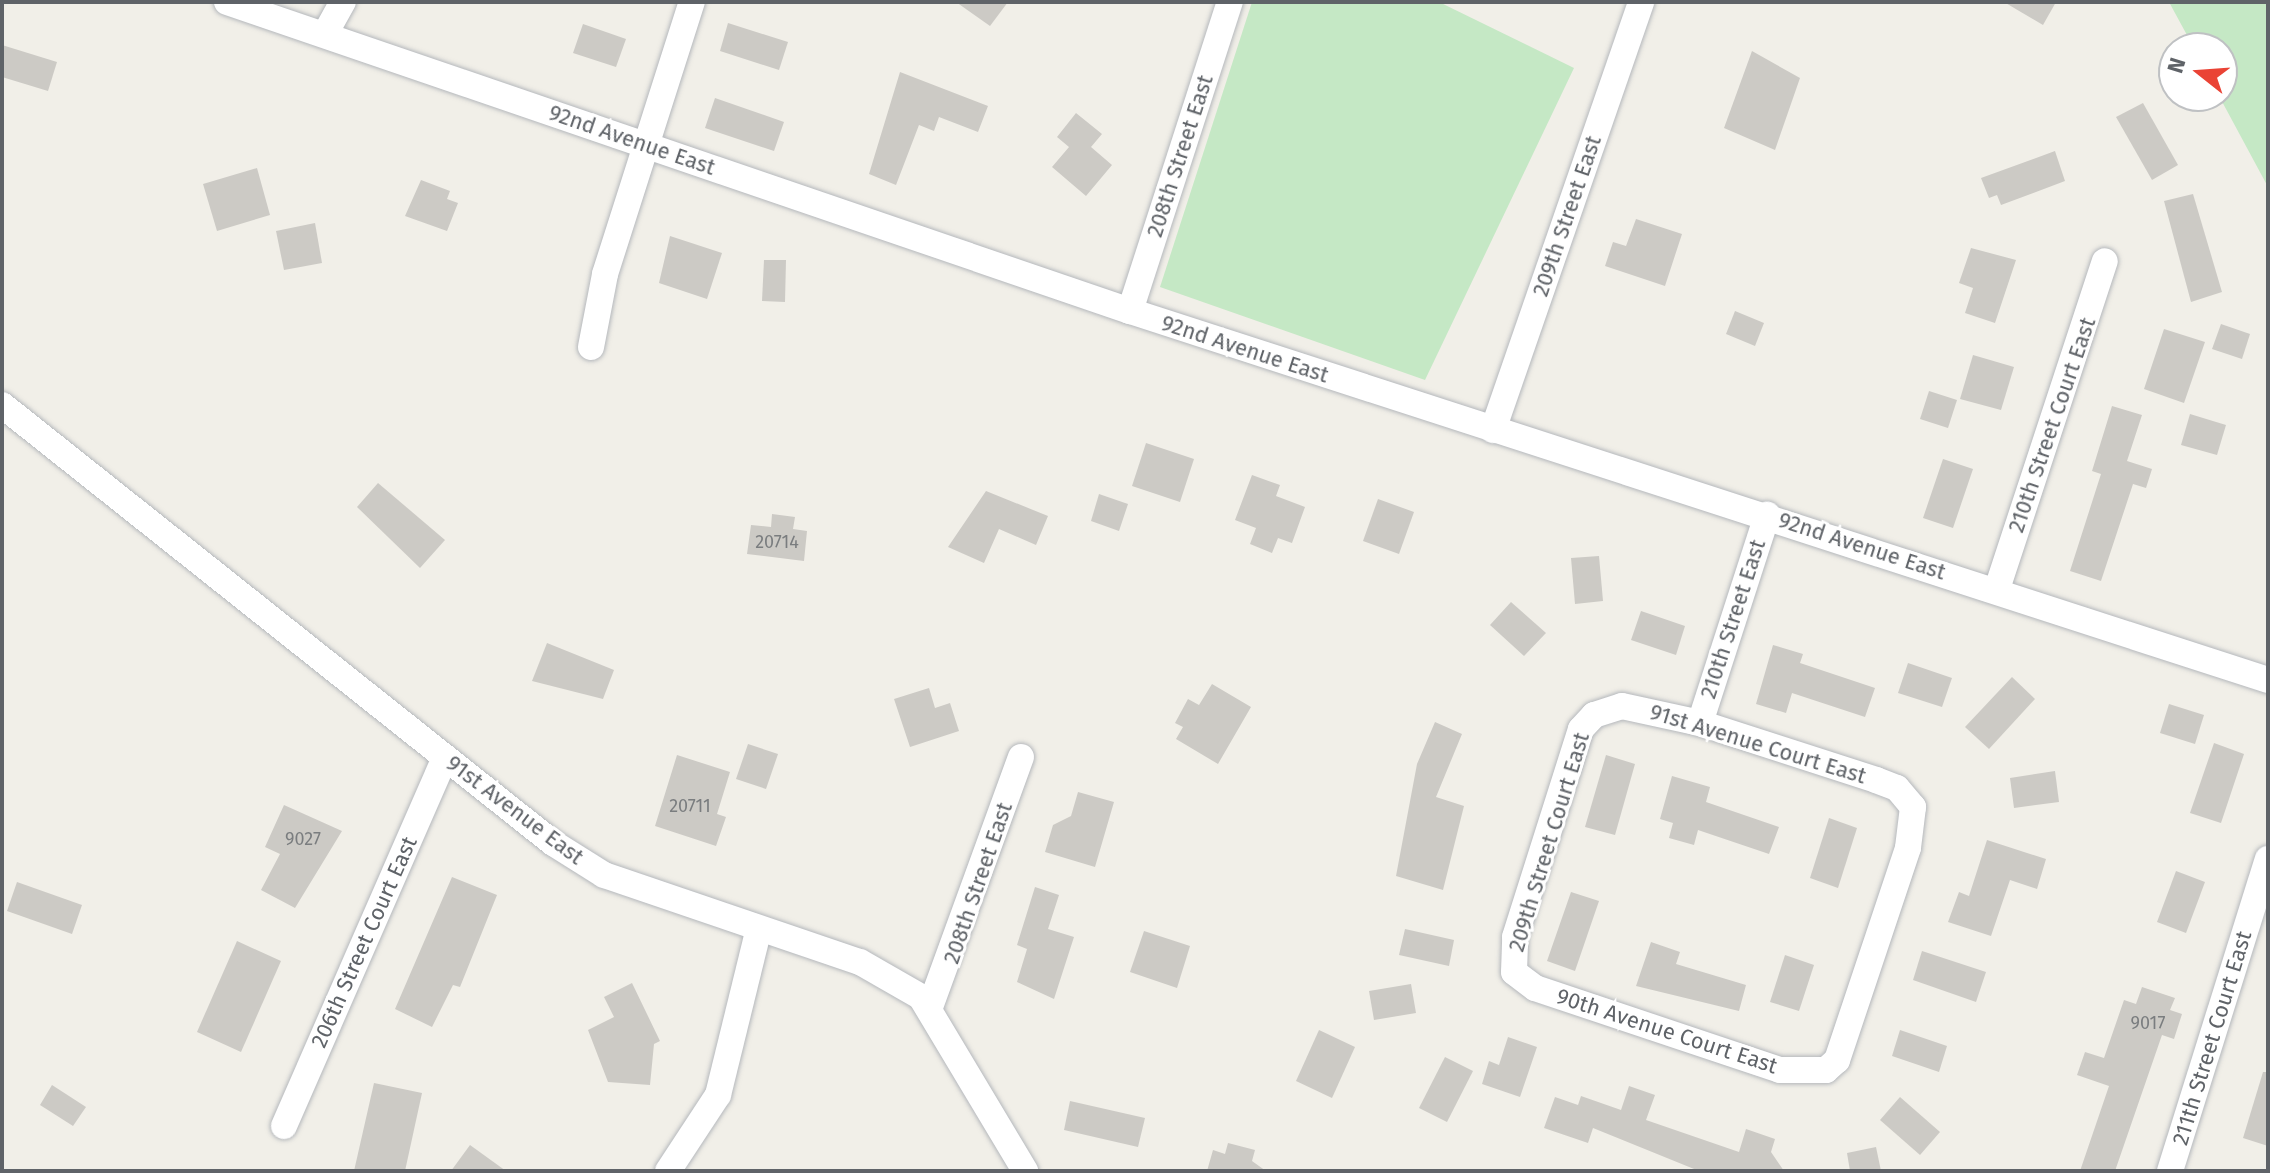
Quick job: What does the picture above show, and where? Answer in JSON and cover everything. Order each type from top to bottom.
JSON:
[{"type":"street","name":"92nd Avenue East","points":[[227,2],[1130,311],[1493,430],[1997,589],[2268,680]]},
{"type":"street","points":[[325,34],[343,2]]},
{"type":"street","points":[[591,347],[605,274],[692,2]]},
{"type":"street","name":"208th Street East","points":[[1130,311],[1230,2]]},
{"type":"street","name":"209th Street East","points":[[1493,430],[1641,2]]},
{"type":"street","name":"210th Street Court East","points":[[1997,589],[2105,261]]},
{"type":"street","name":"91st Avenue East","points":[[2,405],[236,584],[445,758],[604,875],[758,932],[860,962],[930,1007],[1025,1171]]},
{"type":"street","name":"210th Street East","points":[[1700,723],[1767,515]]},
{"type":"street","name":"91st Avenue Court East","points":[[1594,715],[1622,706],[1700,723],[1876,780],[1913,807],[1908,848],[1837,1060],[1826,1070]]},
{"type":"street","name":"209th Street Court East","points":[[1514,972],[1515,937],[1581,729],[1594,715]]},
{"type":"street","name":"208th Street East","points":[[930,1007],[1021,757]]},
{"type":"street","name":"206th Street Court East","points":[[284,1126],[445,758]]},
{"type":"street","name":"211th Street Court East","points":[[2170,1171],[2268,859]]},
{"type":"street","points":[[668,1171],[718,1095],[758,932]]},
{"type":"street","name":"90th Avenue Court East","points":[[1514,972],[1535,988],[1780,1070],[1826,1070]]},
{"type":"green space","points":[[1252,2],[1439,2],[1574,68],[1425,380],[1160,287]]},
{"type":"green space","points":[[2169,2],[2268,2],[2268,187],[2228,112],[2238,112],[2238,32],[2185,32]]},
{"type":"building","points":[[956,2],[1008,2],[990,26]]},
{"type":"building","points":[[2004,2],[2056,2],[2043,25]]},
{"type":"building","points":[[728,23],[788,42],[779,70],[720,51]]},
{"type":"building","points":[[583,24],[626,39],[616,67],[573,53]]},
{"type":"building","points":[[2,45],[57,62],[48,91],[2,77]]},
{"type":"building","points":[[1752,51],[1800,78],[1775,150],[1724,128]]},
{"type":"building","points":[[900,72],[988,106],[978,132],[939,117],[934,131],[919,125],[896,185],[869,174]]},
{"type":"building","points":[[715,98],[784,122],[774,151],[705,128]]},
{"type":"building","points":[[2143,103],[2178,165],[2152,180],[2116,117]]},
{"type":"building","points":[[1076,113],[1102,134],[1091,147],[1112,165],[1086,196],[1052,167],[1069,147],[1057,137]]},
{"type":"building","points":[[2055,151],[2065,181],[2001,205],[1997,195],[1989,198],[1981,178]]},
{"type":"building","points":[[257,168],[270,215],[217,231],[203,184]]},
{"type":"building","points":[[421,180],[450,191],[447,199],[458,203],[447,231],[405,216]]},
{"type":"building","points":[[2193,194],[2222,292],[2191,302],[2164,201]]},
{"type":"building","points":[[1636,219],[1682,234],[1665,286],[1605,266],[1613,242],[1626,246]]},
{"type":"building","points":[[315,223],[322,263],[284,270],[276,231]]},
{"type":"building","points":[[670,236],[722,253],[707,299],[659,283]]},
{"type":"building","points":[[1971,248],[2016,260],[1995,323],[1965,313],[1973,288],[1959,283]]},
{"type":"building","points":[[764,260],[786,260],[785,302],[762,301]]},
{"type":"building","points":[[1735,311],[1764,323],[1755,346],[1726,334]]},
{"type":"building","points":[[2221,324],[2250,334],[2242,359],[2212,349]]},
{"type":"building","points":[[2164,329],[2205,342],[2184,403],[2144,389]]},
{"type":"building","points":[[1973,355],[2014,367],[2001,410],[1960,399]]},
{"type":"building","points":[[1929,391],[1957,400],[1948,428],[1920,419]]},
{"type":"building","points":[[2112,406],[2142,415],[2127,461],[2152,469],[2146,488],[2133,484],[2101,581],[2070,571],[2101,474],[2092,471]]},
{"type":"building","points":[[2190,414],[2226,425],[2217,455],[2181,445]]},
{"type":"building","points":[[1146,443],[1194,459],[1180,502],[1132,486]]},
{"type":"building","points":[[1943,459],[1973,469],[1953,528],[1923,518]]},
{"type":"building","points":[[1252,475],[1280,485],[1276,496],[1305,507],[1292,543],[1278,538],[1272,553],[1250,544],[1256,528],[1235,520]]},
{"type":"building","points":[[378,483],[445,540],[420,568],[357,507]]},
{"type":"building","points":[[986,491],[1048,516],[1036,545],[999,529],[984,563],[948,547]]},
{"type":"building","points":[[1099,494],[1128,504],[1119,531],[1091,521]]},
{"type":"building","points":[[1378,499],[1414,512],[1399,554],[1363,541]]},
{"type":"building","points":[[772,514],[795,517],[793,529],[807,531],[804,561],[747,554],[751,525],[771,527]]},
{"type":"building","points":[[1599,556],[1603,601],[1575,604],[1571,558]]},
{"type":"building","points":[[1511,602],[1546,633],[1524,656],[1490,625]]},
{"type":"building","points":[[1641,611],[1685,626],[1676,655],[1631,640]]},
{"type":"building","points":[[547,643],[614,670],[603,699],[532,681]]},
{"type":"building","points":[[1773,645],[1803,654],[1800,663],[1875,688],[1865,717],[1792,693],[1786,713],[1756,704]]},
{"type":"building","points":[[1908,663],[1952,678],[1942,707],[1898,693]]},
{"type":"building","points":[[2012,677],[2035,699],[1989,749],[1965,727]]},
{"type":"building","points":[[1212,684],[1251,707],[1218,764],[1176,739],[1183,727],[1175,723],[1188,699],[1199,705]]},
{"type":"building","points":[[929,688],[935,708],[950,703],[959,731],[910,747],[894,699]]},
{"type":"building","points":[[2169,704],[2204,715],[2195,744],[2160,733]]},
{"type":"building","points":[[1435,722],[1462,734],[1436,797],[1464,806],[1443,890],[1396,876],[1417,764]]},
{"type":"building","points":[[2214,743],[2244,754],[2221,823],[2190,813]]},
{"type":"building","points":[[748,744],[778,754],[766,789],[736,779]]},
{"type":"building","points":[[677,755],[730,772],[717,814],[726,817],[716,846],[655,826]]},
{"type":"building","points":[[1606,755],[1635,764],[1615,835],[1585,827]]},
{"type":"building","points":[[2055,771],[2059,802],[2014,808],[2010,778]]},
{"type":"building","points":[[1672,776],[1710,787],[1706,802],[1779,827],[1769,854],[1698,830],[1694,845],[1669,838],[1673,823],[1660,819]]},
{"type":"building","points":[[1078,792],[1114,802],[1095,867],[1045,852],[1053,825],[1071,816]]},
{"type":"building","points":[[284,805],[342,831],[295,908],[261,890],[280,854],[265,847]]},
{"type":"building","points":[[1829,818],[1857,828],[1838,888],[1810,878]]},
{"type":"building","points":[[1987,840],[2046,859],[2037,889],[2010,880],[1991,936],[1948,922],[1959,892],[1969,896]]},
{"type":"building","points":[[2176,871],[2205,882],[2186,933],[2157,922]]},
{"type":"building","points":[[452,877],[497,895],[460,987],[453,985],[432,1027],[395,1009]]},
{"type":"building","points":[[17,882],[82,905],[72,934],[7,911]]},
{"type":"building","points":[[1035,887],[1059,895],[1048,929],[1074,937],[1054,999],[1017,982],[1027,949],[1017,945]]},
{"type":"building","points":[[1571,892],[1599,901],[1575,971],[1547,961]]},
{"type":"building","points":[[1405,929],[1454,940],[1449,966],[1399,955]]},
{"type":"building","points":[[1144,931],[1190,946],[1177,988],[1130,972]]},
{"type":"building","points":[[237,941],[281,961],[241,1052],[197,1032]]},
{"type":"building","points":[[1651,942],[1680,952],[1676,964],[1746,985],[1739,1011],[1636,986]]},
{"type":"building","points":[[1922,951],[1986,972],[1976,1002],[1913,980]]},
{"type":"building","points":[[1785,955],[1814,965],[1799,1011],[1770,1002]]},
{"type":"building","points":[[632,983],[660,1041],[654,1044],[650,1085],[608,1082],[588,1030],[614,1017],[604,997]]},
{"type":"building","points":[[1411,984],[1416,1013],[1374,1020],[1369,991]]},
{"type":"building","points":[[2142,987],[2175,998],[2170,1010],[2182,1014],[2174,1039],[2162,1035],[2115,1171],[2080,1171],[2109,1086],[2077,1075],[2085,1052],[2104,1058],[2124,1000],[2136,1004]]},
{"type":"building","points":[[1319,1030],[1355,1047],[1332,1098],[1296,1081]]},
{"type":"building","points":[[1900,1030],[1947,1046],[1939,1072],[1892,1056]]},
{"type":"building","points":[[1508,1037],[1537,1047],[1520,1097],[1482,1084],[1489,1061],[1499,1065]]},
{"type":"building","points":[[1445,1057],[1473,1071],[1447,1122],[1419,1108]]},
{"type":"building","points":[[2263,1072],[2268,1072],[2268,1146],[2243,1138]]},
{"type":"building","points":[[374,1083],[422,1093],[405,1171],[354,1171]]},
{"type":"building","points":[[52,1085],[86,1107],[73,1126],[40,1105]]},
{"type":"building","points":[[1629,1086],[1655,1095],[1646,1120],[1739,1152],[1746,1129],[1775,1139],[1771,1152],[1784,1171],[1699,1171],[1593,1128],[1588,1143],[1544,1128],[1555,1097],[1578,1105],[1581,1096],[1621,1110]]},
{"type":"building","points":[[1900,1097],[1940,1132],[1920,1155],[1880,1120]]},
{"type":"building","points":[[1070,1101],[1145,1118],[1138,1147],[1064,1130]]},
{"type":"building","points":[[1228,1143],[1255,1150],[1252,1161],[1266,1171],[1207,1171],[1213,1150],[1225,1154]]},
{"type":"building","points":[[470,1145],[506,1171],[451,1171]]},
{"type":"building","points":[[1876,1147],[1881,1171],[1850,1171],[1847,1153]]}]
